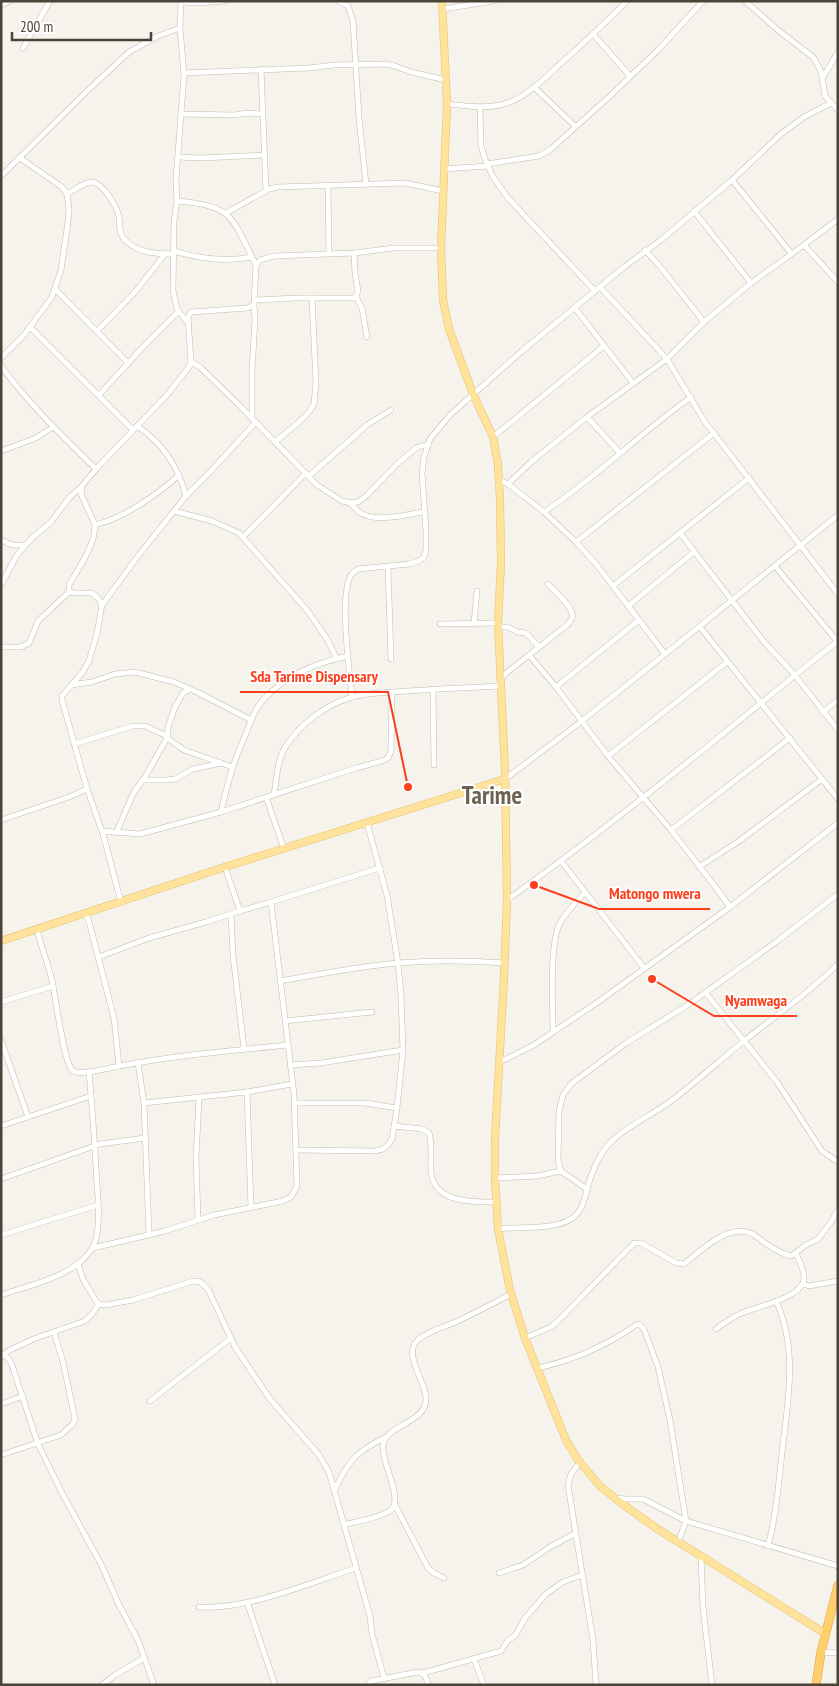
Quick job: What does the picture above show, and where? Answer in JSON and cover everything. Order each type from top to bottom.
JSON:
[{"type":"highway","points":[[816,1685],[821,1652],[838,1585]]},
{"type":"main road","points":[[442,5],[447,104],[440,248],[444,300],[449,329],[474,394],[493,436],[498,465],[500,562],[498,625],[505,779],[507,900],[495,1138],[496,1202],[502,1258],[525,1338],[553,1410],[566,1440],[580,1462],[600,1486],[634,1513],[678,1543],[826,1634]]},
{"type":"main road","points":[[1,941],[225,867],[505,779]]},
{"type":"street","points":[[1,5],[10,1]]},
{"type":"street","points":[[23,48],[50,1]]},
{"type":"street","points":[[188,323],[178,311],[173,290],[174,221],[177,201],[176,179],[184,73],[180,28],[182,2],[225,1]]},
{"type":"street","points":[[339,1],[348,6],[354,21],[359,118],[366,184]]},
{"type":"street","points":[[442,5],[494,1]]},
{"type":"street","points":[[447,104],[480,107],[492,106],[507,104],[522,96],[593,34],[627,1]]},
{"type":"street","points":[[444,168],[488,165],[539,156],[561,140],[600,106],[703,1]]},
{"type":"street","points":[[745,1],[779,32],[813,58],[821,72],[825,96],[838,110]]},
{"type":"street","points":[[1,176],[129,52],[158,36],[180,28]]},
{"type":"street","points":[[593,34],[630,76]]},
{"type":"street","points":[[822,80],[838,52]]},
{"type":"street","points":[[184,73],[386,64],[446,80]]},
{"type":"street","points":[[261,69],[266,191]]},
{"type":"street","points":[[534,87],[575,126]]},
{"type":"street","points":[[352,697],[345,628],[349,579],[358,569],[419,562],[424,557],[426,550],[422,473],[424,457],[430,439],[450,415],[522,351],[646,250],[661,240],[732,180],[781,134],[804,117],[830,102]]},
{"type":"street","points":[[480,107],[481,146],[493,177],[508,198],[667,359],[702,417],[838,594]]},
{"type":"street","points":[[181,114],[263,114]]},
{"type":"street","points":[[178,157],[201,158],[264,155]]},
{"type":"street","points":[[1,358],[16,344],[52,297],[65,248],[69,209],[67,194],[62,187],[20,158]]},
{"type":"street","points":[[732,180],[791,253]]},
{"type":"street","points":[[67,194],[87,183],[94,182],[98,184],[117,210],[124,239],[140,250],[157,254],[174,253],[218,259],[237,260],[252,257]]},
{"type":"street","points":[[226,213],[266,191],[278,187],[405,183],[443,191]]},
{"type":"street","points":[[328,186],[329,254]]},
{"type":"street","points":[[121,902],[102,831],[74,744],[62,696],[82,673],[89,661],[102,605],[186,496],[210,472],[254,421],[252,371],[256,265],[239,231],[226,213],[211,206],[195,202],[177,201]]},
{"type":"street","points":[[694,211],[751,283]]},
{"type":"street","points":[[508,484],[531,462],[587,417],[667,359],[704,322],[751,283],[838,218]]},
{"type":"street","points":[[804,245],[838,282]]},
{"type":"street","points":[[256,265],[260,260],[274,256],[354,253],[394,248],[440,248]]},
{"type":"street","points":[[646,250],[704,322]]},
{"type":"street","points":[[354,253],[358,291],[356,297],[362,308],[367,337]]},
{"type":"street","points":[[97,331],[134,292],[165,254]]},
{"type":"street","points":[[55,289],[128,363]]},
{"type":"street","points":[[1,585],[17,555],[51,522],[68,498],[82,487],[96,469],[190,368],[188,318],[191,312],[248,308],[254,302],[356,297]]},
{"type":"street","points":[[275,442],[299,422],[314,404],[316,382],[312,298]]},
{"type":"street","points":[[575,308],[634,383]]},
{"type":"street","points":[[99,395],[178,311]]},
{"type":"street","points":[[30,327],[135,428],[157,441],[166,452],[179,475],[186,496]]},
{"type":"street","points":[[493,436],[604,346]]},
{"type":"street","points":[[191,362],[200,367],[307,474],[328,493],[342,501],[358,502],[416,448],[428,444]]},
{"type":"street","points":[[1,366],[53,427],[96,469]]},
{"type":"street","points":[[544,512],[563,500],[666,415],[691,397]]},
{"type":"street","points":[[243,537],[307,474],[367,426],[392,410]]},
{"type":"street","points":[[587,417],[620,453]]},
{"type":"street","points":[[1,452],[36,438],[53,427]]},
{"type":"street","points":[[576,542],[714,433]]},
{"type":"street","points":[[96,525],[107,522],[140,504],[179,475]]},
{"type":"street","points":[[613,586],[748,478]]},
{"type":"street","points":[[498,479],[508,484],[544,512],[576,542],[596,564],[665,654]]},
{"type":"street","points":[[1,647],[21,647],[29,643],[38,621],[69,592],[69,585],[91,543],[96,525],[81,494],[82,487]]},
{"type":"street","points":[[352,503],[355,510],[360,514],[372,518],[425,512]]},
{"type":"street","points":[[174,511],[226,526],[239,533],[307,610],[327,639],[337,659]]},
{"type":"street","points":[[505,779],[582,721],[838,515]]},
{"type":"street","points":[[680,533],[764,642],[794,674],[838,730]]},
{"type":"street","points":[[1,540],[12,545],[26,545]]},
{"type":"street","points":[[628,606],[694,552]]},
{"type":"street","points":[[507,900],[624,813],[837,641],[775,566]]},
{"type":"street","points":[[388,567],[391,659]]},
{"type":"street","points":[[500,678],[572,619],[573,612],[569,606],[548,584]]},
{"type":"street","points":[[474,624],[477,590]]},
{"type":"street","points":[[69,592],[92,593],[102,605]]},
{"type":"street","points":[[556,687],[640,620]]},
{"type":"street","points":[[440,624],[498,625],[508,627],[517,632],[526,633],[539,647]]},
{"type":"street","points":[[700,627],[838,799]]},
{"type":"street","points":[[221,812],[232,766],[251,720],[262,701],[287,680],[306,668],[348,656]]},
{"type":"street","points":[[529,656],[556,687],[608,756],[671,830],[730,907]]},
{"type":"street","points":[[608,756],[727,662]]},
{"type":"street","points":[[71,685],[92,682],[115,674],[135,672],[174,682],[251,720]]},
{"type":"street","points":[[274,794],[279,764],[285,747],[313,717],[332,706],[352,697],[392,692],[501,686]]},
{"type":"street","points":[[116,833],[134,792],[167,737],[168,727],[175,707],[183,693],[190,689]]},
{"type":"street","points":[[433,689],[434,765]]},
{"type":"street","points":[[102,831],[140,834],[221,812],[382,761],[388,758],[392,751],[392,692]]},
{"type":"street","points":[[823,712],[838,700]]},
{"type":"street","points":[[74,744],[133,726],[145,726],[167,737],[184,750],[232,766]]},
{"type":"street","points":[[671,830],[790,738]]},
{"type":"street","points":[[142,780],[175,779],[193,769],[221,763]]},
{"type":"street","points":[[699,867],[739,841],[822,779]]},
{"type":"street","points":[[1,820],[87,789]]},
{"type":"street","points":[[266,797],[284,849]]},
{"type":"street","points":[[296,1150],[382,1149],[392,1139],[398,1108],[403,1050],[401,995],[387,895],[367,823]]},
{"type":"street","points":[[500,1062],[534,1045],[644,968],[730,907],[838,823]]},
{"type":"street","points":[[561,861],[644,968]]},
{"type":"street","points":[[225,867],[240,911]]},
{"type":"street","points":[[98,957],[149,938],[231,915],[380,868]]},
{"type":"street","points":[[553,1032],[553,974],[556,932],[568,912],[585,893]]},
{"type":"street","points":[[587,1189],[561,1170],[558,1160],[559,1111],[563,1095],[571,1084],[626,1043],[682,1009],[776,942],[838,894]]},
{"type":"street","points":[[93,1248],[181,1226],[214,1215],[283,1201],[291,1197],[295,1192],[297,1186],[294,1103],[271,902]]},
{"type":"street","points":[[83,914],[88,918],[114,1018],[119,1066]]},
{"type":"street","points":[[231,915],[233,955],[244,1050]]},
{"type":"street","points":[[37,929],[53,986],[69,1064],[72,1070],[76,1072],[89,1072],[178,1056],[287,1045]]},
{"type":"street","points":[[280,981],[398,963],[456,961],[505,963]]},
{"type":"street","points":[[498,1229],[552,1226],[566,1222],[575,1216],[580,1209],[592,1173],[603,1152],[613,1140],[685,1091],[744,1041],[817,984],[838,964]]},
{"type":"street","points":[[1,1002],[53,986]]},
{"type":"street","points":[[704,992],[777,1082],[822,1151],[838,1162]]},
{"type":"street","points":[[285,1021],[372,1012]]},
{"type":"street","points":[[1,1040],[28,1117]]},
{"type":"street","points":[[290,1066],[403,1050]]},
{"type":"street","points":[[138,1063],[144,1103],[149,1234]]},
{"type":"street","points":[[1,1295],[66,1271],[78,1264],[93,1248],[98,1226],[98,1205],[89,1072]]},
{"type":"street","points":[[144,1103],[247,1092],[292,1084]]},
{"type":"street","points":[[247,1092],[251,1208]]},
{"type":"street","points":[[1,1126],[91,1096]]},
{"type":"street","points":[[198,1219],[196,1151],[199,1098]]},
{"type":"street","points":[[294,1103],[365,1103],[398,1108]]},
{"type":"street","points":[[394,1126],[422,1129],[429,1132],[431,1138],[431,1174],[434,1184],[447,1196],[460,1200],[496,1202]]},
{"type":"street","points":[[1,1179],[94,1146],[145,1138]]},
{"type":"street","points":[[495,1178],[537,1176],[561,1170]]},
{"type":"street","points":[[1,1235],[98,1205]]},
{"type":"street","points":[[525,1338],[551,1326],[559,1320],[634,1243],[640,1243],[676,1263],[684,1264],[718,1238],[744,1230],[785,1255],[791,1256],[818,1239],[838,1210]]},
{"type":"street","points":[[716,1329],[743,1312],[776,1301],[798,1290],[805,1278],[796,1253]]},
{"type":"street","points":[[78,1264],[83,1279],[99,1304],[106,1305],[132,1300],[193,1281],[200,1282],[208,1289],[235,1347],[270,1399],[319,1455],[329,1472],[370,1616],[372,1634],[384,1678]]},
{"type":"street","points":[[803,1284],[809,1286],[838,1281]]},
{"type":"street","points":[[335,1489],[352,1458],[413,1419],[425,1405],[424,1388],[412,1356],[415,1343],[511,1294]]},
{"type":"street","points":[[768,1546],[775,1519],[782,1468],[790,1366],[785,1327],[776,1301]]},
{"type":"street","points":[[99,1304],[85,1321],[2,1354],[8,1358],[12,1365],[38,1444],[62,1493],[102,1566],[118,1603],[138,1640],[154,1685]]},
{"type":"street","points":[[538,1368],[580,1356],[613,1340],[636,1324],[642,1326],[649,1339],[658,1367],[670,1420],[686,1521],[678,1543]]},
{"type":"street","points":[[1,1456],[61,1435],[70,1428],[75,1419],[63,1362],[54,1332]]},
{"type":"street","points":[[150,1402],[231,1338]]},
{"type":"street","points":[[1,1404],[23,1396]]},
{"type":"street","points":[[389,1435],[383,1444],[383,1449],[395,1505],[425,1563],[434,1573],[444,1578]]},
{"type":"street","points":[[580,1462],[568,1481],[593,1640],[596,1685]]},
{"type":"street","points":[[613,1497],[625,1499],[643,1498],[686,1521],[838,1566]]},
{"type":"street","points":[[344,1525],[385,1514],[392,1510],[395,1505]]},
{"type":"street","points":[[499,1573],[523,1564],[576,1533]]},
{"type":"street","points":[[700,1556],[703,1607],[712,1685]]},
{"type":"street","points":[[199,1607],[216,1608],[246,1602],[356,1568]]},
{"type":"street","points":[[368,1685],[371,1681],[418,1672],[423,1673],[501,1651],[508,1640],[515,1636],[525,1618],[546,1594],[563,1582],[582,1574]]},
{"type":"street","points":[[246,1602],[275,1685]]},
{"type":"street","points":[[821,1652],[838,1653]]},
{"type":"street","points":[[102,1685],[144,1658]]},
{"type":"street","points":[[474,1658],[484,1685]]},
{"type":"street","points":[[423,1673],[428,1685]]},
{"type":"place","name":"Sda Tarime Dispensary","points":[[408,787]]},
{"type":"place","name":"Matongo mwera","points":[[534,885]]},
{"type":"place","name":"Nyamwaga","points":[[652,979]]},
{"type":"district","name":"Tarime","points":[[492,795]]}]
